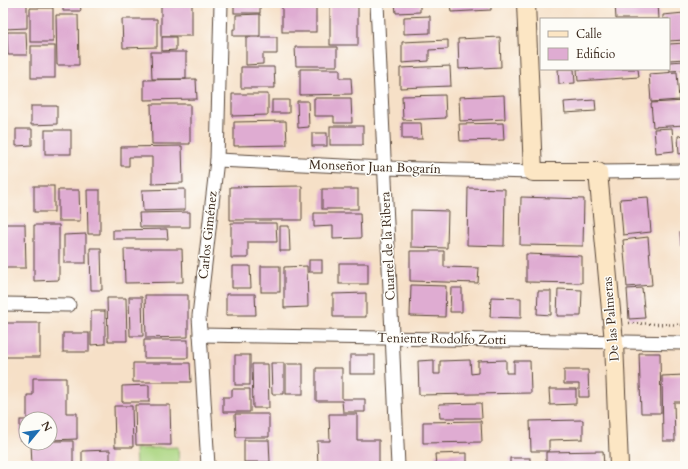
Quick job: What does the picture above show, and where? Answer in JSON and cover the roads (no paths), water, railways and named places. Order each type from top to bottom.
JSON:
[{"type":"main road","points":[[526,3],[534,172]]},
{"type":"main road","name":"Monseñor Juan Bogarín","points":[[534,172],[598,172]]},
{"type":"main road","name":"De las Palmeras","points":[[598,172],[614,342],[619,466]]},
{"type":"street","name":"Carlos Giménez","points":[[208,466],[199,316],[217,160],[220,3]]},
{"type":"street","name":"Cuartel de la Ribera","points":[[377,3],[398,466]]},
{"type":"street","name":"Monseñor Juan Bogarín","points":[[217,160],[385,168],[534,172]]},
{"type":"street","name":"Monseñor Juan Bogarín","points":[[598,172],[685,170]]},
{"type":"street","points":[[3,304],[69,305]]},
{"type":"street","name":"Teniente Rodolfo Zotti","points":[[200,335],[685,343]]}]
